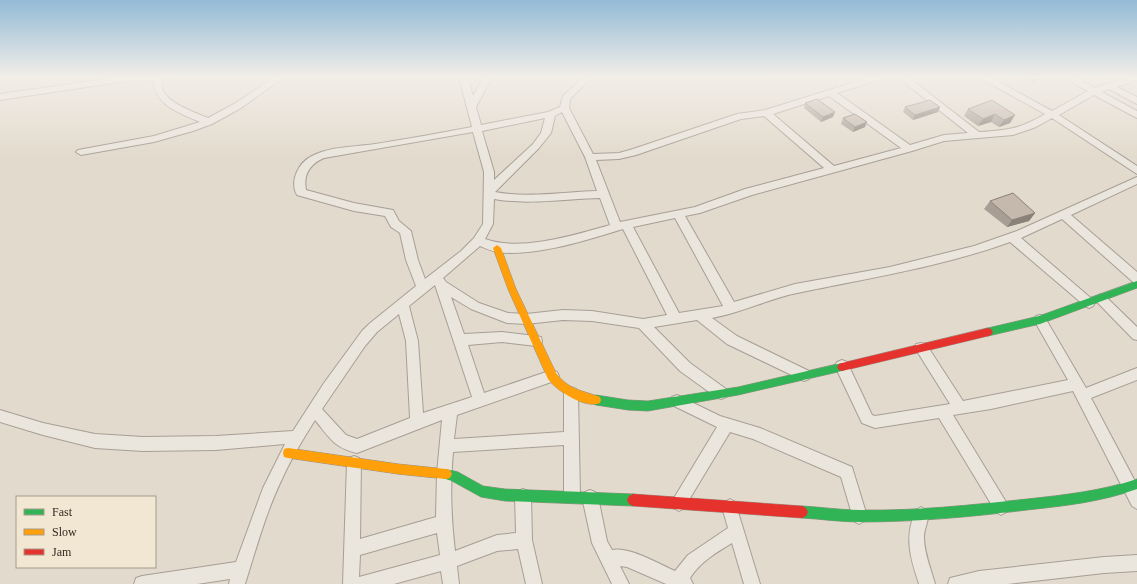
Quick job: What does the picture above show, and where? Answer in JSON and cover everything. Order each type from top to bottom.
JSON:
[{"type":"street","points":[[171,104],[209,122]]},
{"type":"street","points":[[81,152],[166,136],[209,122],[224,115],[239,104]]},
{"type":"street","points":[[142,584],[240,576],[276,477],[288,453],[314,409],[360,342],[372,328],[423,288],[440,281],[484,233],[489,217],[489,172],[471,107],[473,104]]},
{"type":"street","points":[[565,104],[564,108],[590,157],[604,194],[675,318]]},
{"type":"street","points":[[590,157],[619,156],[636,152],[740,116],[766,113],[792,104]]},
{"type":"street","points":[[846,104],[909,149]]},
{"type":"street","points":[[938,104],[978,136]]},
{"type":"street","points":[[1034,104],[1137,171]]},
{"type":"street","points":[[478,241],[498,248],[522,248],[569,241],[621,226],[696,210],[749,192],[909,149],[944,138],[1013,132],[1033,126],[1072,104]]},
{"type":"street","points":[[1118,104],[1137,115]]},
{"type":"street","points":[[423,288],[412,260],[405,231],[394,224],[389,213],[354,207],[301,192],[299,184],[301,174],[306,166],[315,158],[326,155],[380,147],[478,129],[551,114],[564,108]]},
{"type":"street","points":[[766,113],[832,170]]},
{"type":"street","points":[[490,192],[536,146],[546,133],[551,114]]},
{"type":"street","points":[[440,281],[475,306],[507,318],[526,319],[563,315],[592,316],[643,324],[718,312],[795,289],[890,271],[946,258],[1013,238],[1137,180]]},
{"type":"street","points":[[490,192],[508,198],[604,194]]},
{"type":"street","points":[[678,214],[732,308]]},
{"type":"street","points":[[1064,214],[1137,279]]},
{"type":"street","points":[[1013,238],[1137,335]]},
{"type":"street","points":[[498,248],[512,290],[552,376],[560,388],[571,393],[633,407],[648,406],[721,394],[1040,320],[1095,301],[1137,284]]},
{"type":"street","points":[[440,281],[480,400]]},
{"type":"street","points":[[403,304],[412,341],[417,422]]},
{"type":"street","points":[[698,314],[732,340],[804,375]]},
{"type":"street","points":[[1040,320],[1133,485],[1137,501]]},
{"type":"street","points":[[643,324],[685,367],[721,394]]},
{"type":"street","points":[[460,340],[502,337],[536,341]]},
{"type":"street","points":[[921,348],[960,408]]},
{"type":"street","points":[[842,366],[866,419],[875,422],[943,410],[1080,390],[1137,374]]},
{"type":"street","points":[[314,409],[341,440],[348,444],[357,446],[417,422],[552,376]]},
{"type":"street","points":[[571,393],[572,496]]},
{"type":"street","points":[[677,401],[717,421],[755,433],[847,472],[859,516]]},
{"type":"street","points":[[943,410],[1001,507]]},
{"type":"street","points":[[450,411],[444,473],[444,524],[451,584]]},
{"type":"street","points":[[0,416],[43,429],[95,441],[143,444],[216,443],[297,437]]},
{"type":"street","points":[[679,503],[727,424]]},
{"type":"street","points":[[447,446],[572,438]]},
{"type":"street","points":[[288,453],[398,469],[444,473],[454,476],[481,491],[505,495],[590,497],[859,516],[920,514],[1001,507],[1095,496],[1120,491],[1133,485]]},
{"type":"street","points":[[351,584],[354,463]]},
{"type":"street","points":[[523,496],[524,540],[534,584]]},
{"type":"street","points":[[590,497],[600,544],[621,584]]},
{"type":"street","points":[[730,507],[752,584]]},
{"type":"street","points":[[920,514],[916,537],[920,562],[927,584]]},
{"type":"street","points":[[352,549],[444,524]]},
{"type":"street","points":[[609,559],[617,557],[628,559],[680,583],[692,561],[701,552],[737,531]]},
{"type":"street","points":[[363,584],[449,561],[497,543],[524,540]]},
{"type":"street","points":[[956,584],[979,579],[1104,565],[1137,563]]},
{"type":"building","points":[[807,104],[824,104],[835,112],[823,117]]},
{"type":"building","points":[[915,104],[936,104],[940,107],[915,115],[905,107]]},
{"type":"building","points":[[981,104],[999,104],[1015,115],[1004,120],[995,114],[983,119],[968,109]]},
{"type":"building","points":[[855,114],[867,122],[855,127],[843,118]]},
{"type":"building","points":[[1013,193],[1035,213],[1012,220],[990,201]]},
{"type":"traffic: fast","points":[[988,332],[1040,320],[1137,284]]},
{"type":"traffic: fast","points":[[596,400],[628,405],[648,406],[738,391],[842,367]]},
{"type":"traffic: fast","points":[[446,474],[454,476],[481,491],[505,495],[633,500]]},
{"type":"traffic: fast","points":[[802,512],[846,516],[883,516],[951,512],[1019,506],[1078,498],[1102,494],[1137,484]]},
{"type":"traffic: slow","points":[[497,248],[512,289],[552,376],[566,390],[583,397],[596,400]]},
{"type":"traffic: slow","points":[[288,453],[398,469],[446,474]]},
{"type":"traffic: jam","points":[[842,367],[988,332]]},
{"type":"traffic: jam","points":[[633,500],[802,512]]}]
